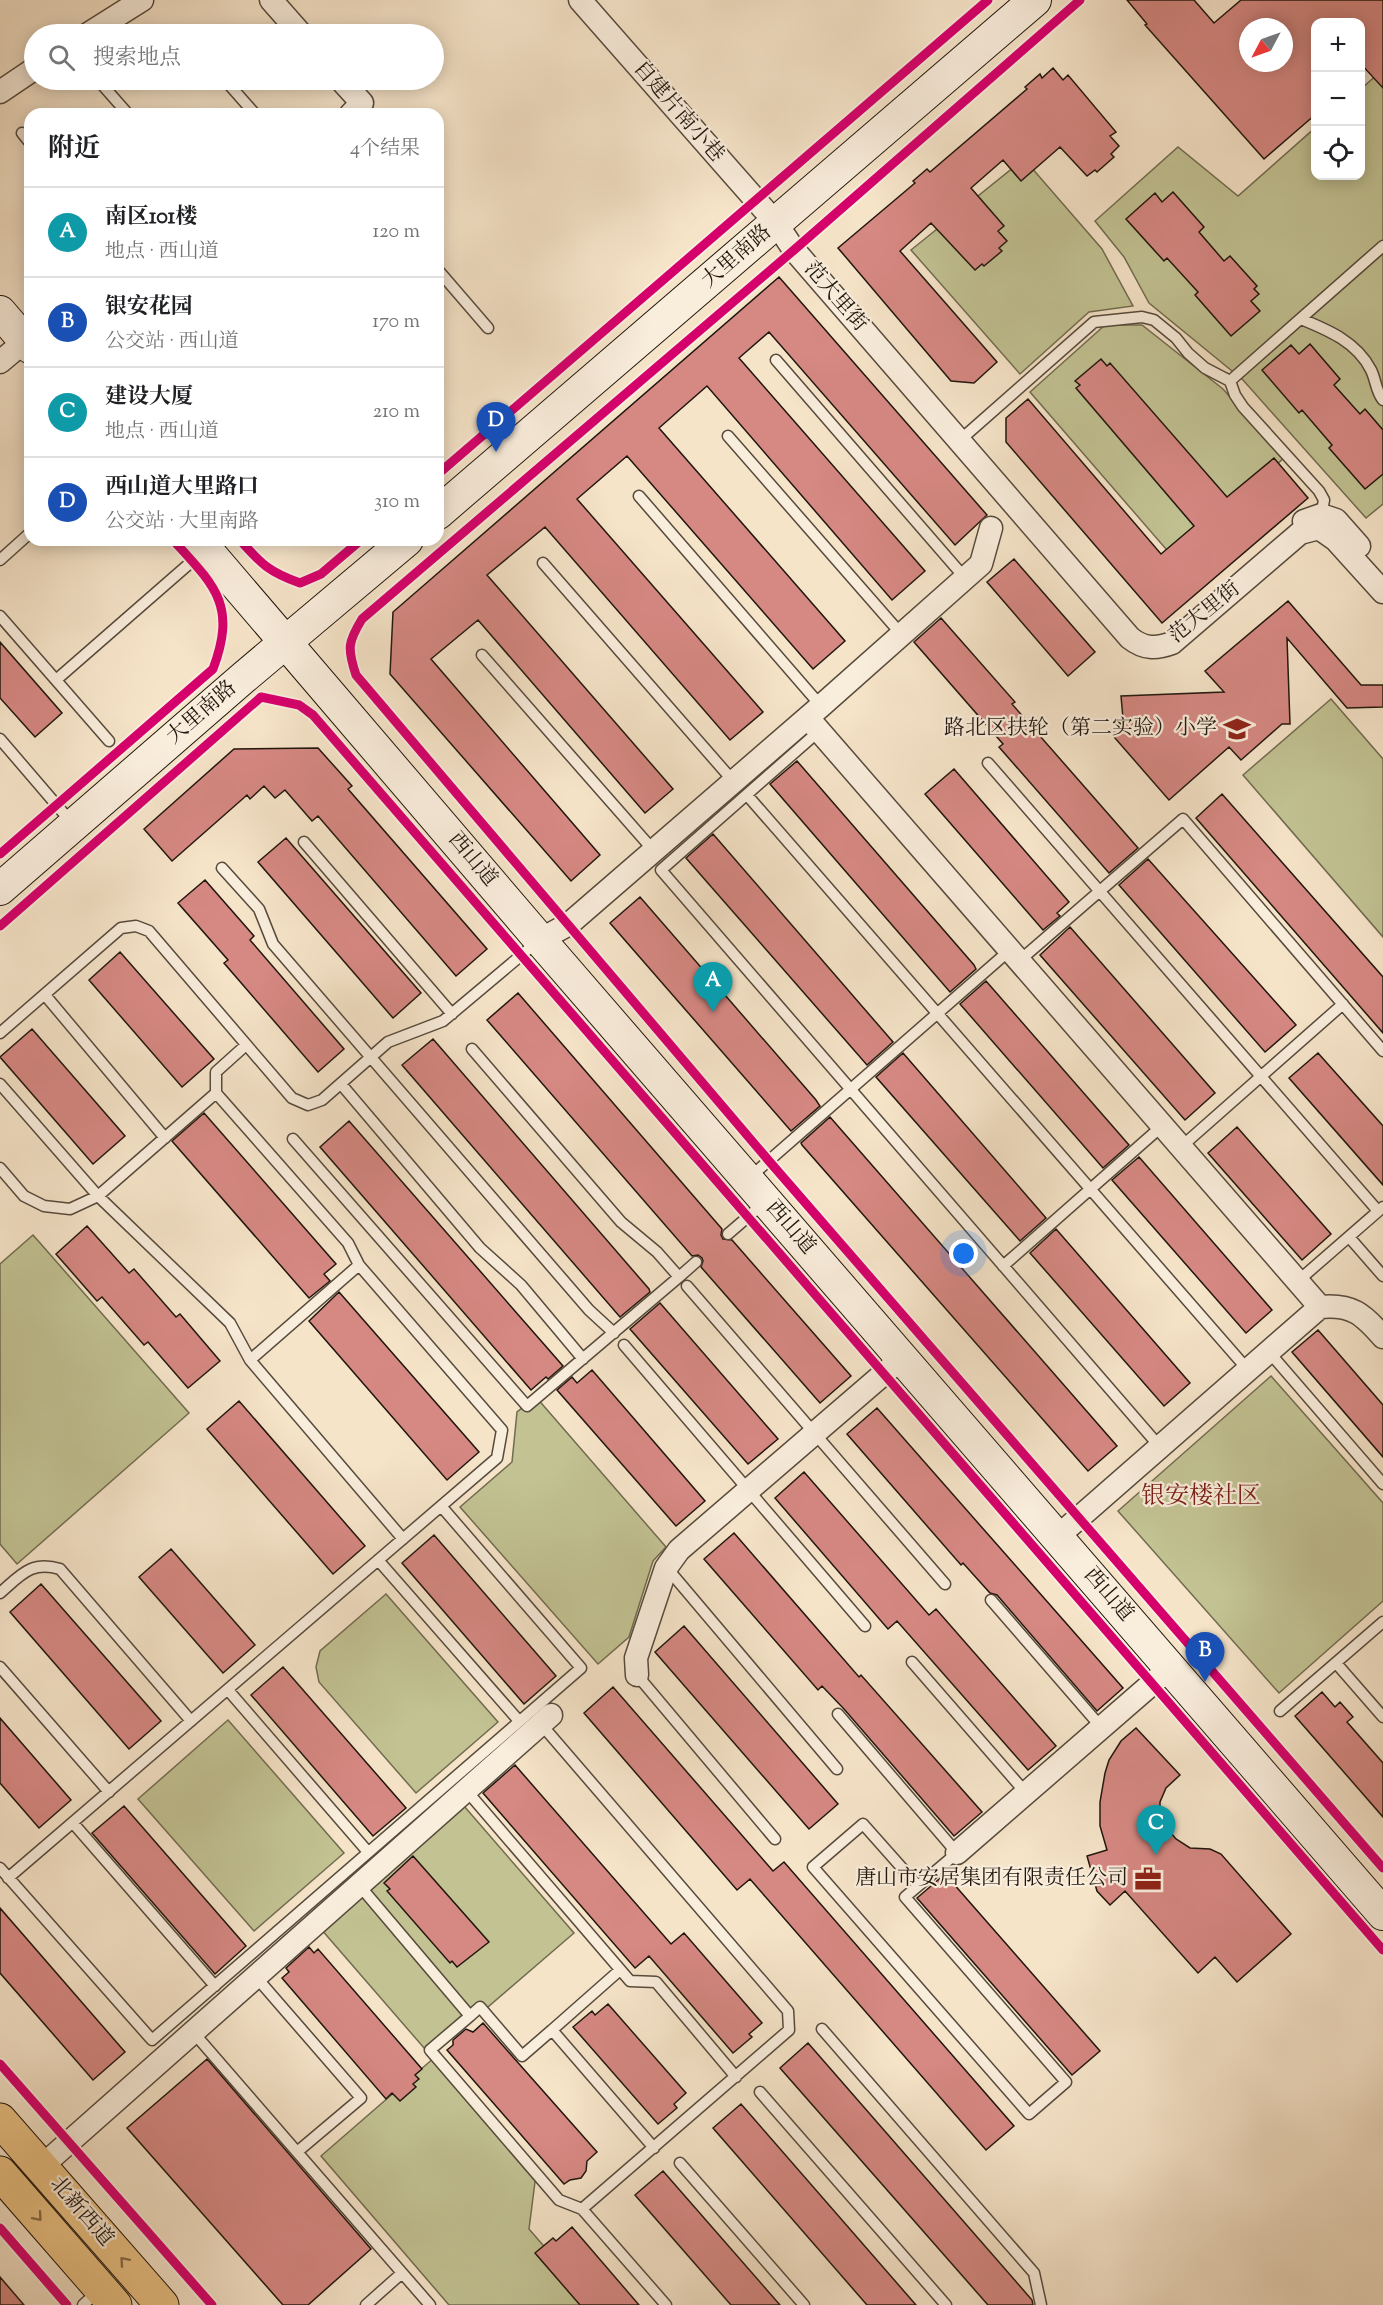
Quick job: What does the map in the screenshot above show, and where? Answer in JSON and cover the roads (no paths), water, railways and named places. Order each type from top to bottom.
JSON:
[{"type":"main road","name":"北新西道","points":[[0,2120],[162,2305]]},
{"type":"main road","name":"北新西道","points":[[0,2173],[100,2300]]},
{"type":"street","points":[[104,24],[142,0]]},
{"type":"street","points":[[271,0],[293,24]]},
{"type":"street","name":"自建片南小巷","points":[[580,0],[776,223]]},
{"type":"street","name":"大里南路","points":[[444,508],[1035,0]]},
{"type":"street","points":[[0,92],[24,76]]},
{"type":"street","points":[[350,90],[362,103],[357,108]]},
{"type":"street","name":"范大里街","points":[[776,223],[794,250],[963,438],[1130,638],[1139,645],[1157,648],[1172,643],[1300,533],[1320,522]]},
{"type":"street","points":[[0,312],[24,340]]},
{"type":"street","points":[[0,362],[24,346]]},
{"type":"street","points":[[1320,522],[1336,520],[1383,573]]},
{"type":"street","points":[[1320,522],[1383,592]]},
{"type":"street","points":[[540,940],[569,924],[654,852],[740,789],[902,635],[981,564],[991,528]]},
{"type":"street","name":"西山道","points":[[204,546],[540,940],[1170,1668],[1379,1902]]},
{"type":"street","name":"大里南路","points":[[0,887],[400,546]]},
{"type":"street","points":[[816,718],[1014,956],[1320,1307]]},
{"type":"street","points":[[1057,1537],[1320,1307],[1338,1305],[1358,1312],[1383,1337]]},
{"type":"street","points":[[638,1675],[636,1658],[666,1568],[679,1550],[902,1358]]},
{"type":"street","points":[[957,1853],[1170,1668]]},
{"type":"street","points":[[41,2167],[466,1790],[537,1720]]},
{"type":"lane","points":[[107,90],[123,108]]},
{"type":"lane","points":[[234,90],[250,108]]},
{"type":"lane","points":[[1230,381],[1383,246]]},
{"type":"lane","points":[[444,277],[488,328]]},
{"type":"lane","points":[[963,438],[1094,322],[1142,317],[1154,320],[1176,338],[1205,368],[1230,381],[1243,407],[1319,491],[1324,500],[1320,522]]},
{"type":"lane","points":[[1301,319],[1332,332],[1352,346],[1367,362],[1383,400]]},
{"type":"lane","points":[[776,360],[965,578]]},
{"type":"lane","points":[[728,436],[902,635]]},
{"type":"lane","points":[[639,496],[816,718]]},
{"type":"lane","points":[[0,560],[24,538]]},
{"type":"lane","points":[[56,680],[200,546]]},
{"type":"lane","points":[[543,562],[1248,1370]]},
{"type":"lane","points":[[0,615],[110,741]]},
{"type":"lane","points":[[482,654],[654,852]]},
{"type":"lane","points":[[0,739],[74,825]]},
{"type":"lane","points":[[988,763],[1261,1076],[1381,1209],[1298,1281]]},
{"type":"lane","points":[[740,789],[661,870],[1160,1447]]},
{"type":"lane","points":[[728,1234],[757,1190],[850,1089],[938,1013],[1100,891],[1183,819],[1383,1051]]},
{"type":"lane","points":[[304,842],[452,1014]]},
{"type":"lane","points":[[222,868],[259,909],[273,944],[589,1310],[614,1333]]},
{"type":"lane","points":[[0,1033],[121,928],[135,926],[149,931],[292,1098],[308,1105],[322,1100],[388,1042],[443,1021],[540,940]]},
{"type":"lane","points":[[45,994],[165,1138]]},
{"type":"lane","points":[[1180,1147],[1343,1004]]},
{"type":"lane","points":[[8,1878],[497,1458],[502,1431],[358,1265],[348,1243],[216,1093],[216,1072],[246,1045]]},
{"type":"lane","points":[[472,1049],[621,1222],[657,1252],[679,1277]]},
{"type":"lane","points":[[0,1084],[98,1196],[230,1323],[250,1360],[403,1539]]},
{"type":"lane","points":[[341,1084],[480,1248],[521,1284],[583,1359]]},
{"type":"lane","points":[[0,1167],[24,1196],[44,1206],[70,1209],[98,1196],[216,1093]]},
{"type":"lane","points":[[1003,1266],[1162,1126]]},
{"type":"lane","points":[[294,1139],[526,1406],[696,1262]]},
{"type":"lane","points":[[1348,1237],[1383,1276]]},
{"type":"lane","points":[[250,1360],[358,1265]]},
{"type":"lane","points":[[687,1286],[945,1584]]},
{"type":"lane","points":[[624,1345],[865,1626]]},
{"type":"lane","points":[[1269,1352],[1383,1484]]},
{"type":"lane","points":[[0,1868],[152,2040],[368,1852],[537,1720],[581,1668],[441,1506]]},
{"type":"lane","points":[[378,1560],[537,1720],[788,2011],[789,2030],[582,2209]]},
{"type":"lane","points":[[0,1593],[28,1569],[47,1565],[60,1569],[191,1721]]},
{"type":"lane","points":[[666,1568],[837,1769]]},
{"type":"lane","points":[[991,1600],[1101,1727]]},
{"type":"lane","points":[[1280,1711],[1383,1622]]},
{"type":"lane","points":[[912,1662],[1026,1793]]},
{"type":"lane","points":[[1336,1663],[1383,1717]]},
{"type":"lane","points":[[0,1667],[109,1792]]},
{"type":"lane","points":[[638,1675],[776,1839]]},
{"type":"lane","points":[[228,1690],[368,1852]]},
{"type":"lane","points":[[837,1714],[957,1853],[905,1898],[1066,2082],[1029,2114],[813,1867],[863,1824],[918,1886]]},
{"type":"lane","points":[[466,1790],[630,1981],[656,1982],[736,2077]]},
{"type":"lane","points":[[73,1823],[214,1986]]},
{"type":"lane","points":[[359,1885],[470,2016]]},
{"type":"lane","points":[[620,1970],[522,2056],[480,2007],[430,2050],[559,2200],[582,2209],[666,2305]]},
{"type":"lane","points":[[256,1977],[360,2098],[297,2152]]},
{"type":"lane","points":[[822,2029],[1034,2273],[1041,2305]]},
{"type":"lane","points":[[552,2030],[654,2148]]},
{"type":"lane","points":[[193,2032],[430,2305]]},
{"type":"lane","points":[[760,2092],[945,2305]]},
{"type":"lane","points":[[680,2163],[804,2305]]},
{"type":"lane","points":[[366,2305],[402,2273]]},
{"type":"place","name":"西山道大里路口","points":[[496,452]]},
{"type":"place","name":"路北区扶轮（第二实验）小学","points":[[1237,729]]},
{"type":"place","name":"南区101楼","points":[[713,1012]]},
{"type":"place","name":"银安花园","points":[[1205,1682]]},
{"type":"place","name":"建设大厦","points":[[1156,1855]]},
{"type":"place","name":"唐山市安居集团有限责任公司","points":[[1148,1879]]},
{"type":"district","name":"银安楼社区","points":[[1201,1497]]}]
